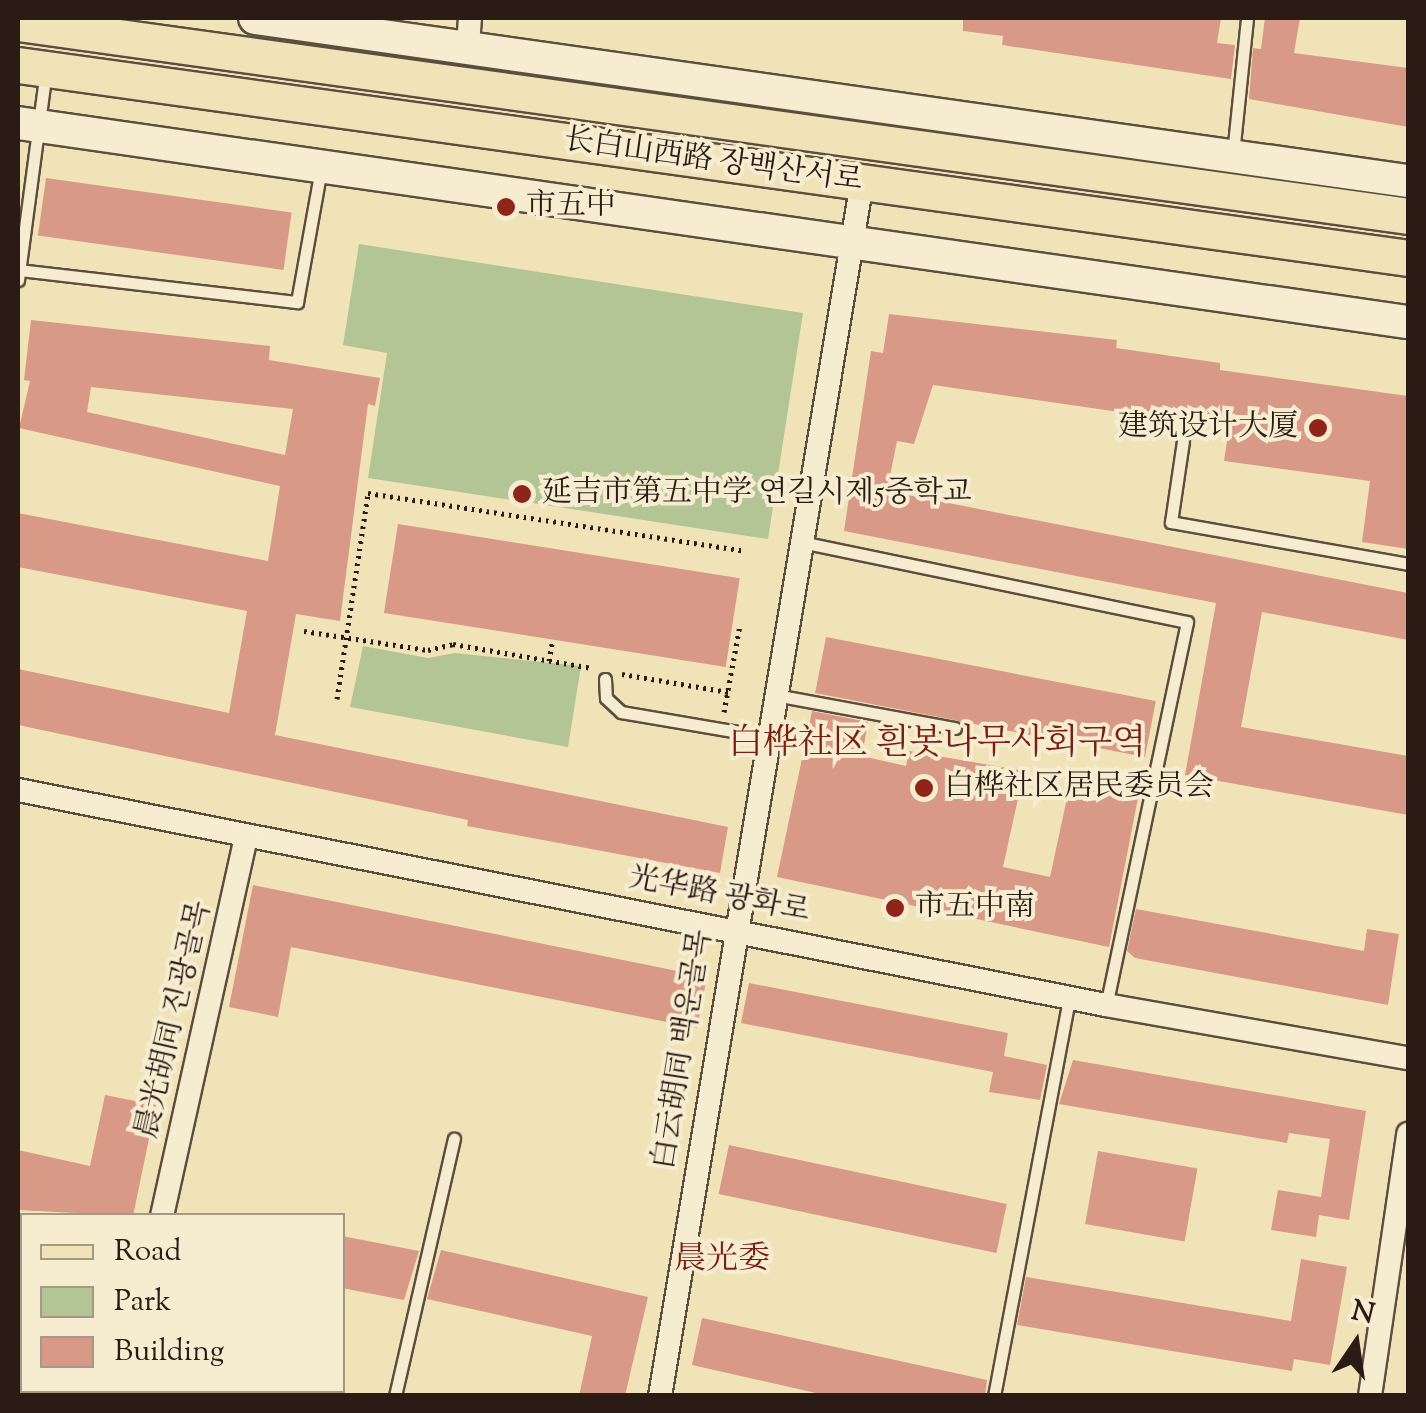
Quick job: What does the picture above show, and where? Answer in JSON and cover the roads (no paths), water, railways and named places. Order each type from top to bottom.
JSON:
[{"type":"main road","name":"长白山西路 장백산서로","points":[[18,23],[155,30],[1408,216]]},
{"type":"main road","name":"长白山西路 장백산서로","points":[[32,67],[1408,258]]},
{"type":"street","points":[[255,18],[469,32],[1408,181]]},
{"type":"street","points":[[28,124],[1408,322]]},
{"type":"street","name":"白云胡同 백운골목","points":[[660,1396],[734,928],[862,182]]},
{"type":"street","name":"光华路 광화로","points":[[18,790],[246,837],[734,928],[1069,998],[1408,1058]]},
{"type":"street","name":"晨光胡同 진광골목","points":[[163,1213],[246,837]]},
{"type":"street","points":[[1370,1396],[1408,1134]]},
{"type":"lane","points":[[1233,154],[1247,18]]},
{"type":"lane","points":[[18,280],[32,67]]},
{"type":"lane","points":[[19,270],[297,302],[322,167]]},
{"type":"lane","points":[[1183,441],[1171,522],[1408,564]]},
{"type":"lane","points":[[800,542],[1186,622],[1106,1005]]},
{"type":"lane","points":[[605,678],[606,698],[621,712],[767,737]]},
{"type":"lane","points":[[774,695],[955,728]]},
{"type":"lane","points":[[994,1396],[1069,998]]},
{"type":"lane","points":[[396,1396],[454,1139]]},
{"type":"place","name":"市五中","points":[[506,207]]},
{"type":"place","name":"建筑设计大厦","points":[[1318,428]]},
{"type":"place","name":"延吉市第五中学 연길시제5중학교","points":[[522,494]]},
{"type":"place","name":"白桦社区居民委员会","points":[[924,788]]},
{"type":"place","name":"市五中南","points":[[895,908]]},
{"type":"district","name":"白桦社区 흰봇나무사회구역","points":[[937,745]]},
{"type":"district","name":"晨光委","points":[[722,1260]]}]
